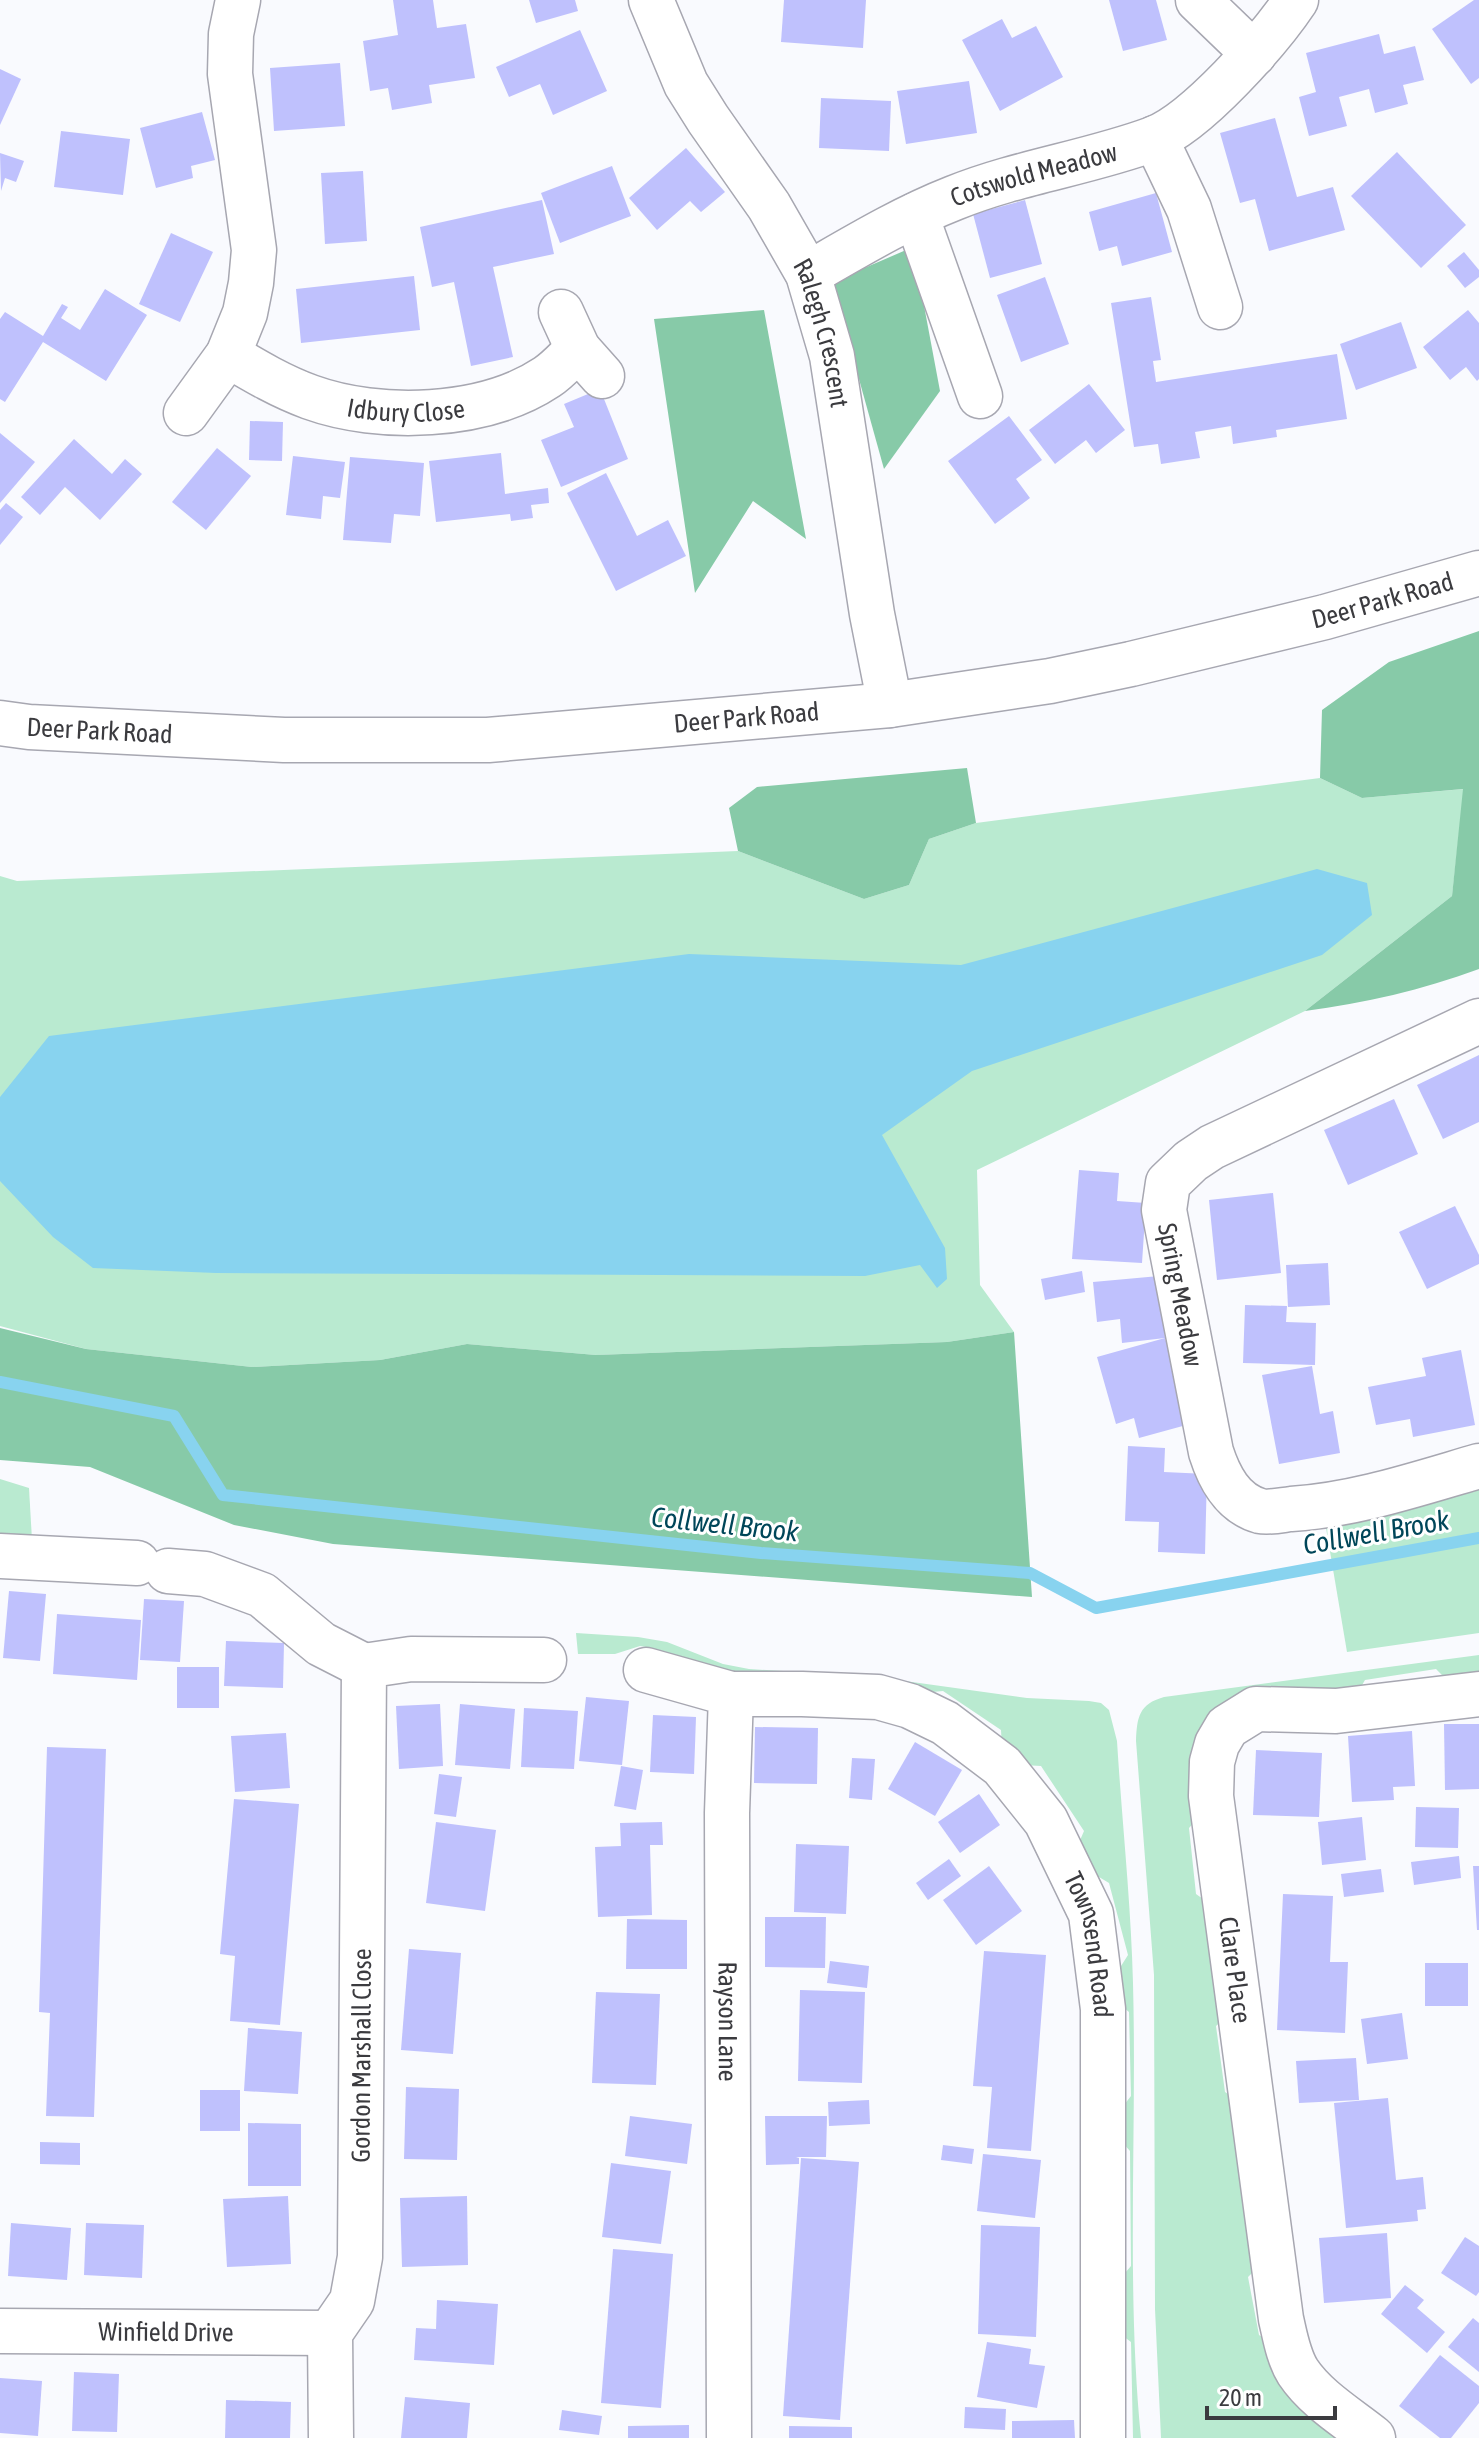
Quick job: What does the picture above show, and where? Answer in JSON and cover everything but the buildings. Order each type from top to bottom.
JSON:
[{"type":"street","points":[[186,413],[228,355],[245,313],[251,283],[254,250],[230,74],[231,34],[238,0]]},
{"type":"street","name":"Ralegh Crescent","points":[[651,0],[686,84],[769,206],[808,274],[832,356],[872,614],[890,705]]},
{"type":"street","points":[[1198,0],[1254,54]]},
{"type":"street","name":"Cotswold Meadow","points":[[808,274],[916,215],[954,198],[1016,176],[1155,138],[1177,125],[1254,54],[1296,0]]},
{"type":"street","points":[[1155,138],[1200,237],[1220,307]]},
{"type":"street","name":"Cotswold Meadow","points":[[916,215],[980,396]]},
{"type":"street","name":"Idbury Close","points":[[228,355],[271,381],[311,397],[341,406],[417,412],[461,410],[500,400],[547,377],[581,345]]},
{"type":"street","name":"Deer Park Road","points":[[0,723],[284,740],[488,740],[890,705],[1035,683],[1131,664],[1325,617],[1479,573]]},
{"type":"street","name":"Spring Meadow","points":[[1479,1021],[1212,1147],[1191,1161],[1168,1183],[1164,1210],[1211,1452],[1217,1471],[1234,1498],[1262,1512],[1315,1508],[1377,1495],[1479,1466]]},
{"type":"street","points":[[0,1556],[205,1574],[262,1595],[321,1644],[364,1666],[411,1659],[544,1660]]},
{"type":"street","name":"Gordon Marshall Close","points":[[330,2333],[352,2301],[360,2257],[364,1666]]},
{"type":"street","points":[[646,1670],[731,1694]]},
{"type":"street","name":"Rayson Lane","points":[[729,2438],[727,1813],[731,1694]]},
{"type":"street","name":"Townsend Road","points":[[731,1694],[878,1697],[910,1706],[945,1723],[1002,1766],[1046,1821],[1091,1914],[1103,2009],[1103,2438]]},
{"type":"street","name":"Clare Place","points":[[1373,2438],[1318,2393],[1298,2372],[1289,2352],[1281,2319],[1211,1796],[1212,1762],[1217,1744],[1227,1727],[1256,1709],[1336,1711],[1479,1694]]},
{"type":"street","name":"Winfield Drive","points":[[0,2331],[330,2333]]},
{"type":"street","points":[[330,2333],[331,2438]]},
{"type":"green space","points":[[913,247],[940,391],[884,469],[832,282]]},
{"type":"green space","points":[[764,310],[806,539],[753,501],[695,593],[654,319]]},
{"type":"green space","points":[[1479,631],[1479,969],[1393,995],[1305,1011],[1452,896],[1463,789],[1362,798],[1320,778],[1322,710],[1389,662]]},
{"type":"green space","points":[[967,768],[976,823],[929,839],[909,885],[864,899],[738,851],[729,808],[757,787]]},
{"type":"green space","points":[[1320,778],[1362,798],[1464,789],[1452,896],[1305,1011],[977,1170],[980,1285],[1014,1332],[947,1342],[596,1355],[467,1344],[380,1360],[252,1367],[86,1349],[0,1326],[0,876],[17,881],[738,851],[864,899],[909,885],[929,839],[976,823]]},
{"type":"green space","points":[[0,1328],[86,1349],[252,1367],[380,1360],[467,1344],[596,1355],[947,1342],[1014,1332],[1032,1597],[333,1544],[234,1525],[90,1467],[0,1460]]},
{"type":"green space","points":[[0,1479],[29,1488],[32,1540],[0,1540]]},
{"type":"green space","points":[[1479,1486],[1479,1633],[1347,1652],[1324,1516]]},
{"type":"green space","points":[[576,1633],[667,1642],[723,1664],[749,1669],[869,1676],[1027,1698],[1089,1701],[1101,1703],[1109,1710],[1117,1741],[1132,1953],[1134,2324],[1141,2438],[1133,2438],[1131,2342],[1119,2333],[1119,2280],[1131,2266],[1130,2151],[1121,2141],[1120,2110],[1131,2096],[1129,2012],[1118,2003],[1116,1974],[1128,1955],[1109,1883],[1094,1874],[1078,1845],[1084,1831],[1041,1766],[1023,1765],[1002,1749],[1001,1730],[943,1691],[922,1693],[727,1675],[640,1646],[615,1654],[578,1654]]},
{"type":"green space","points":[[1479,1655],[1479,1676],[1447,1680],[1436,1669],[1365,1680],[1358,1692],[1248,1695],[1199,1817],[1189,1828],[1196,1894],[1210,1904],[1227,2016],[1216,2026],[1225,2092],[1239,2101],[1260,2265],[1248,2277],[1259,2335],[1270,2342],[1344,2438],[1161,2438],[1155,2309],[1154,1975],[1136,1741],[1141,1713],[1149,1703],[1164,1697]]},
{"type":"water","points":[[1317,869],[1367,883],[1372,915],[1322,955],[972,1071],[882,1135],[945,1248],[947,1279],[937,1288],[920,1265],[865,1276],[216,1273],[93,1268],[53,1237],[0,1181],[0,1097],[49,1036],[689,954],[961,965]]},
{"type":"waterway","name":"Collwell Brook","points":[[0,1382],[174,1416],[223,1495],[761,1553],[1030,1573],[1096,1608],[1479,1538]]}]
